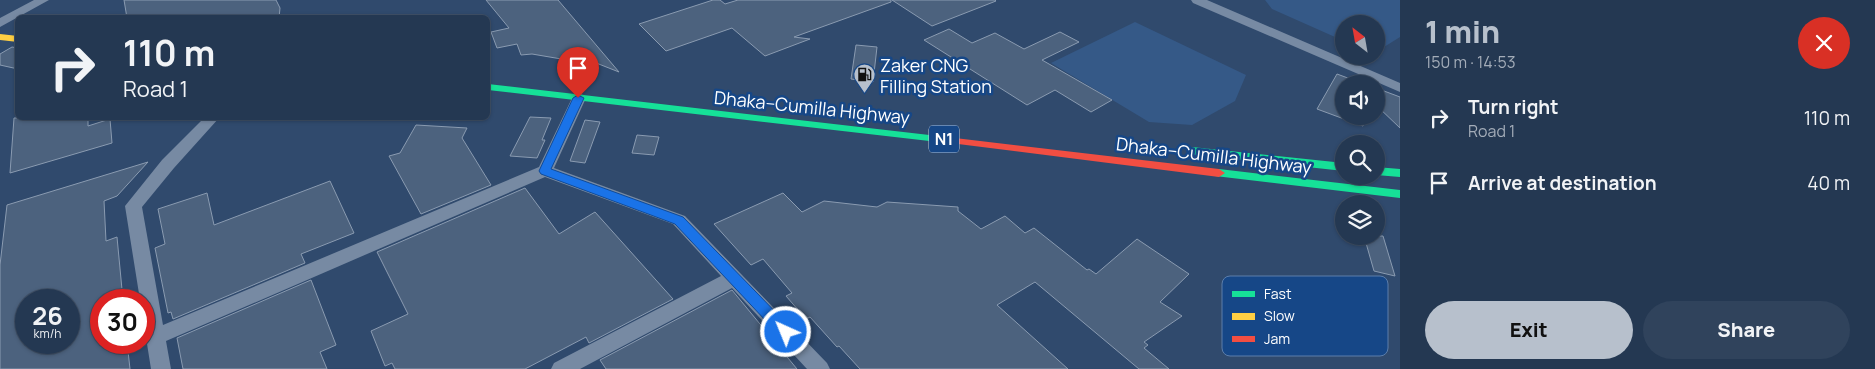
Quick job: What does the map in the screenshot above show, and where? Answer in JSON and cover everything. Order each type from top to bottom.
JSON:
[{"type":"highway","points":[[0,24],[15,26]]},
{"type":"highway","points":[[0,37],[15,39]]},
{"type":"highway","points":[[490,76],[616,90]]},
{"type":"highway","name":"Dhaka–Cumilla Highway","points":[[490,88],[1052,152],[1279,181],[1400,194]]},
{"type":"highway","name":"Dhaka–Cumilla Highway","points":[[1178,150],[1335,166]]},
{"type":"highway","points":[[1385,171],[1400,173]]},
{"type":"street","points":[[16,15],[43,0]]},
{"type":"street","points":[[1197,0],[1400,88]]},
{"type":"street","points":[[0,24],[15,16]]},
{"type":"street","points":[[156,337],[544,171],[578,98]]},
{"type":"street","points":[[161,369],[133,206],[168,164],[210,120]]},
{"type":"street","points":[[544,171],[679,220],[820,369]]},
{"type":"street","points":[[561,369],[734,278]]},
{"type":"water","points":[[1265,0],[1400,0],[1400,37],[1385,46],[1385,15],[1335,15],[1335,37],[1272,9]]},
{"type":"water","points":[[1135,22],[1246,75],[1235,101],[1192,125],[1149,122],[1051,63]]},
{"type":"building","points":[[124,0],[276,0],[280,8],[279,15],[126,15]]},
{"type":"building","points":[[486,0],[558,0],[619,72],[581,57],[579,62],[532,54],[521,55],[517,44],[497,48],[491,32],[509,28]]},
{"type":"building","points":[[713,0],[720,0],[725,4],[738,0],[891,0],[891,2],[794,37],[810,39],[765,56],[732,28],[666,51],[639,24]]},
{"type":"building","points":[[892,0],[995,0],[996,1],[932,26]]},
{"type":"building","points":[[949,29],[972,43],[995,33],[1024,49],[1060,32],[1079,42],[1042,60],[1112,100],[1091,112],[1055,90],[1027,105],[924,40]]},
{"type":"building","points":[[856,45],[877,47],[873,82],[851,79]]},
{"type":"building","points":[[12,47],[15,48],[15,68],[0,65],[0,54]]},
{"type":"building","points":[[1335,78],[1335,116],[1317,109]]},
{"type":"building","points":[[1385,91],[1400,97],[1400,128],[1385,114]]},
{"type":"building","points":[[530,117],[551,118],[542,140],[545,140],[537,158],[510,156]]},
{"type":"building","points":[[14,118],[15,120],[88,120],[88,126],[110,120],[112,143],[10,173]]},
{"type":"building","points":[[585,120],[600,122],[585,163],[570,161]]},
{"type":"building","points":[[416,125],[467,128],[462,138],[491,185],[421,214],[389,156],[400,153]]},
{"type":"building","points":[[637,135],[659,137],[654,155],[632,153]]},
{"type":"building","points":[[148,162],[117,196],[104,201],[106,241],[117,237],[122,289],[90,289],[90,354],[128,354],[130,369],[0,369],[0,265],[7,205]]},
{"type":"building","points":[[330,181],[354,233],[301,254],[305,263],[173,319],[171,312],[168,313],[155,248],[165,244],[158,209],[207,193],[214,225]]},
{"type":"building","points":[[525,188],[559,234],[595,212],[673,299],[589,343],[586,337],[525,369],[395,369],[392,363],[385,366],[371,331],[408,314],[377,252]]},
{"type":"building","points":[[783,193],[802,212],[824,201],[877,207],[887,202],[958,207],[958,211],[981,229],[1005,216],[1025,233],[1034,228],[1087,270],[1089,269],[1096,274],[1137,239],[1189,274],[1160,302],[1182,316],[1144,342],[1148,345],[1144,348],[1169,369],[1139,369],[1035,282],[997,305],[1068,369],[860,369],[810,317],[806,319],[786,296],[792,293],[763,259],[751,265],[714,224]]},
{"type":"building","points":[[1385,243],[1395,276],[1374,271],[1367,245],[1385,245]]},
{"type":"building","points":[[311,280],[336,345],[320,352],[327,369],[183,369],[177,338]]},
{"type":"building","points":[[732,290],[797,369],[606,369],[600,360]]},
{"type":"traffic: fast","points":[[490,87],[938,139]]},
{"type":"traffic: fast","points":[[1192,151],[1335,166]]},
{"type":"traffic: fast","points":[[1385,172],[1400,173]]},
{"type":"traffic: fast","points":[[1219,173],[1400,194]]},
{"type":"traffic: slow","points":[[0,37],[15,39]]},
{"type":"traffic: jam","points":[[938,139],[1219,173]]},
{"type":"place","name":"Zaker CNG Filling Station","points":[[864,94]]},
{"type":"route","points":[[578,98],[544,171],[679,220],[786,332]]}]
